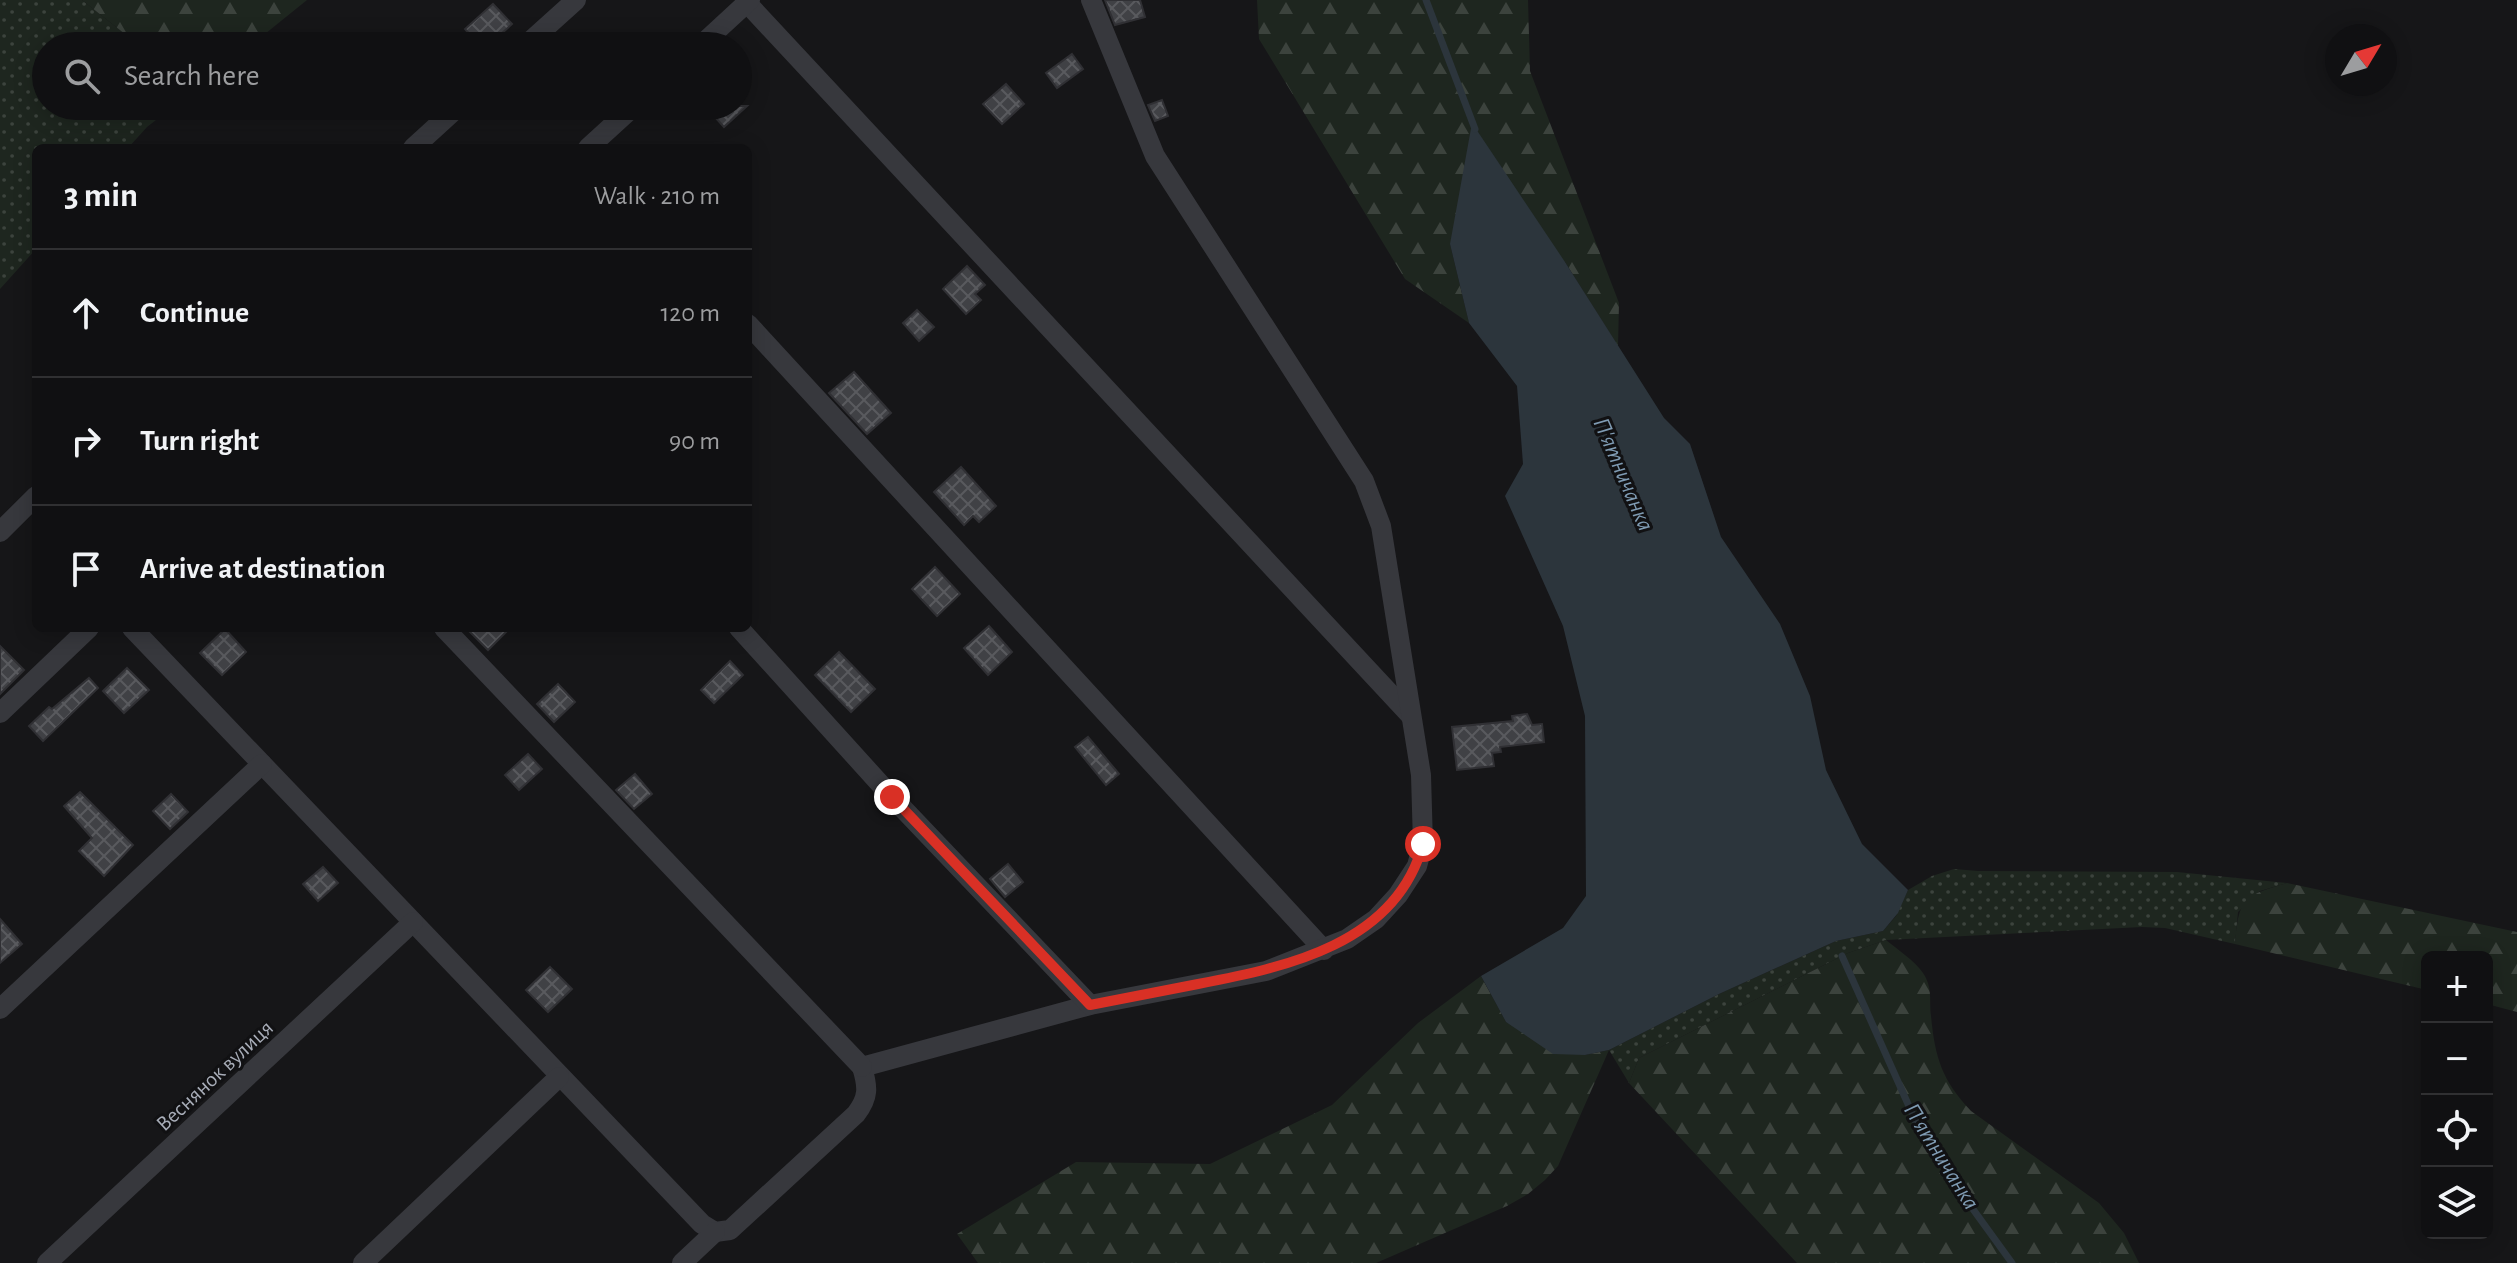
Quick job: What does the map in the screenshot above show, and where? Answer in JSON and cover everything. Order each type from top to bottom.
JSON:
[{"type":"street","points":[[541,32],[576,0]]},
{"type":"street","points":[[862,1067],[1090,1005],[1266,971],[1324,950],[1376,919],[1398,895],[1417,866],[1423,844],[1421,775],[1381,526],[1364,481],[1155,156],[1091,0]]},
{"type":"street","points":[[715,32],[748,2],[1411,716]]},
{"type":"street","points":[[417,144],[444,120]]},
{"type":"street","points":[[592,144],[619,120]]},
{"type":"street","points":[[752,328],[1324,950]]},
{"type":"street","points":[[0,532],[32,509]]},
{"type":"street","points":[[0,713],[85,632]]},
{"type":"street","points":[[136,632],[559,1077],[702,1224],[715,1232]]},
{"type":"street","points":[[448,632],[862,1067],[868,1088],[865,1102],[856,1114],[730,1230],[715,1232],[682,1263]]},
{"type":"street","points":[[743,632],[892,797],[1090,1005]]},
{"type":"street","points":[[0,1009],[262,764]]},
{"type":"street","name":"Веснянок вулиця","points":[[47,1263],[413,922]]},
{"type":"street","points":[[363,1263],[559,1077]]},
{"type":"green space","points":[[0,0],[82,0],[122,32],[32,32],[32,120],[156,120],[132,144],[32,144],[32,253],[0,289]]},
{"type":"green space","points":[[82,0],[307,0],[267,32],[122,32]]},
{"type":"green space","points":[[1257,0],[1528,0],[1530,71],[1619,303],[1618,346],[1565,262],[1450,244],[1469,323],[1405,279],[1259,39]]},
{"type":"green space","points":[[1954,869],[2177,872],[2287,883],[2260,891],[2238,912],[2235,944],[2165,928],[2142,927],[1886,940],[1848,953],[1639,1058],[1629,1083],[1609,1050],[1719,994],[1836,941],[1883,931],[1896,916],[1908,890],[1932,876]]},
{"type":"green space","points":[[2287,883],[2517,932],[2517,1012],[2493,1006],[2493,951],[2421,951],[2421,989],[2235,944],[2242,908],[2246,901]]},
{"type":"green space","points":[[1886,940],[1915,964],[1926,978],[1938,1056],[1961,1100],[1971,1111],[2099,1203],[2124,1233],[2139,1263],[1797,1263],[1629,1083],[1639,1058],[1848,953]]},
{"type":"green space","points":[[1481,976],[1506,1022],[1585,1055],[1609,1050],[1558,1166],[1528,1194],[1507,1206],[1376,1263],[978,1263],[957,1234],[1076,1162],[1210,1164],[1332,1105],[1418,1023]]},
{"type":"water","points":[[1472,123],[1664,418],[1690,444],[1721,537],[1780,624],[1810,696],[1826,770],[1862,844],[1908,890],[1898,913],[1883,931],[1836,941],[1719,994],[1609,1050],[1585,1055],[1553,1054],[1506,1022],[1481,976],[1563,928],[1586,896],[1585,716],[1563,626],[1505,496],[1523,464],[1517,386],[1469,323],[1450,244]]},
{"type":"building","points":[[1105,0],[1140,0],[1145,17],[1115,25]]},
{"type":"building","points":[[493,4],[512,24],[503,32],[468,32],[465,29]]},
{"type":"building","points":[[1072,54],[1083,69],[1057,88],[1046,73]]},
{"type":"building","points":[[1006,84],[1024,104],[1002,124],[983,104]]},
{"type":"building","points":[[1162,100],[1168,116],[1155,121],[1148,105]]},
{"type":"building","points":[[718,120],[732,120],[724,127]]},
{"type":"building","points":[[967,266],[985,285],[975,294],[981,300],[966,314],[943,289]]},
{"type":"building","points":[[917,310],[934,327],[919,341],[903,323]]},
{"type":"building","points":[[854,372],[891,413],[867,434],[829,393]]},
{"type":"building","points":[[961,467],[996,506],[979,522],[973,516],[964,525],[934,492]]},
{"type":"building","points":[[935,567],[960,594],[937,616],[912,589]]},
{"type":"building","points":[[989,626],[1012,652],[988,675],[964,648]]},
{"type":"building","points":[[222,632],[228,632],[246,652],[222,675],[200,653]]},
{"type":"building","points":[[470,632],[506,632],[488,650]]},
{"type":"building","points":[[0,646],[24,670],[0,694]]},
{"type":"building","points":[[839,652],[875,689],[851,712],[815,675]]},
{"type":"building","points":[[730,661],[743,675],[714,703],[701,690]]},
{"type":"building","points":[[127,668],[149,690],[124,713],[103,691]]},
{"type":"building","points":[[89,678],[98,688],[43,741],[29,726]]},
{"type":"building","points":[[558,684],[575,702],[554,722],[537,704]]},
{"type":"building","points":[[1527,714],[1532,725],[1542,724],[1544,742],[1500,747],[1501,752],[1492,753],[1494,766],[1457,770],[1452,727],[1513,721],[1512,716]]},
{"type":"building","points":[[1088,737],[1119,774],[1106,785],[1075,747]]},
{"type":"building","points":[[528,754],[542,769],[519,790],[505,775]]},
{"type":"building","points":[[635,774],[652,794],[634,809],[616,790]]},
{"type":"building","points":[[80,792],[133,845],[104,876],[79,851],[92,838],[64,806]]},
{"type":"building","points":[[171,794],[188,812],[170,829],[153,811]]},
{"type":"building","points":[[1008,864],[1023,882],[1005,897],[990,879]]},
{"type":"building","points":[[323,867],[338,883],[318,901],[303,884]]},
{"type":"building","points":[[0,919],[22,944],[0,963]]},
{"type":"building","points":[[550,967],[572,989],[548,1012],[526,990]]},
{"type":"waterway","name":"П'ятничанка","points":[[1426,0],[1475,129]]},
{"type":"waterway","name":"П'ятничанка","points":[[1842,956],[1916,1122],[1954,1183],[2012,1263]]},
{"type":"route","points":[[892,797],[1090,1005],[1266,971],[1347,939],[1376,919],[1398,895],[1417,866],[1423,844]]}]
